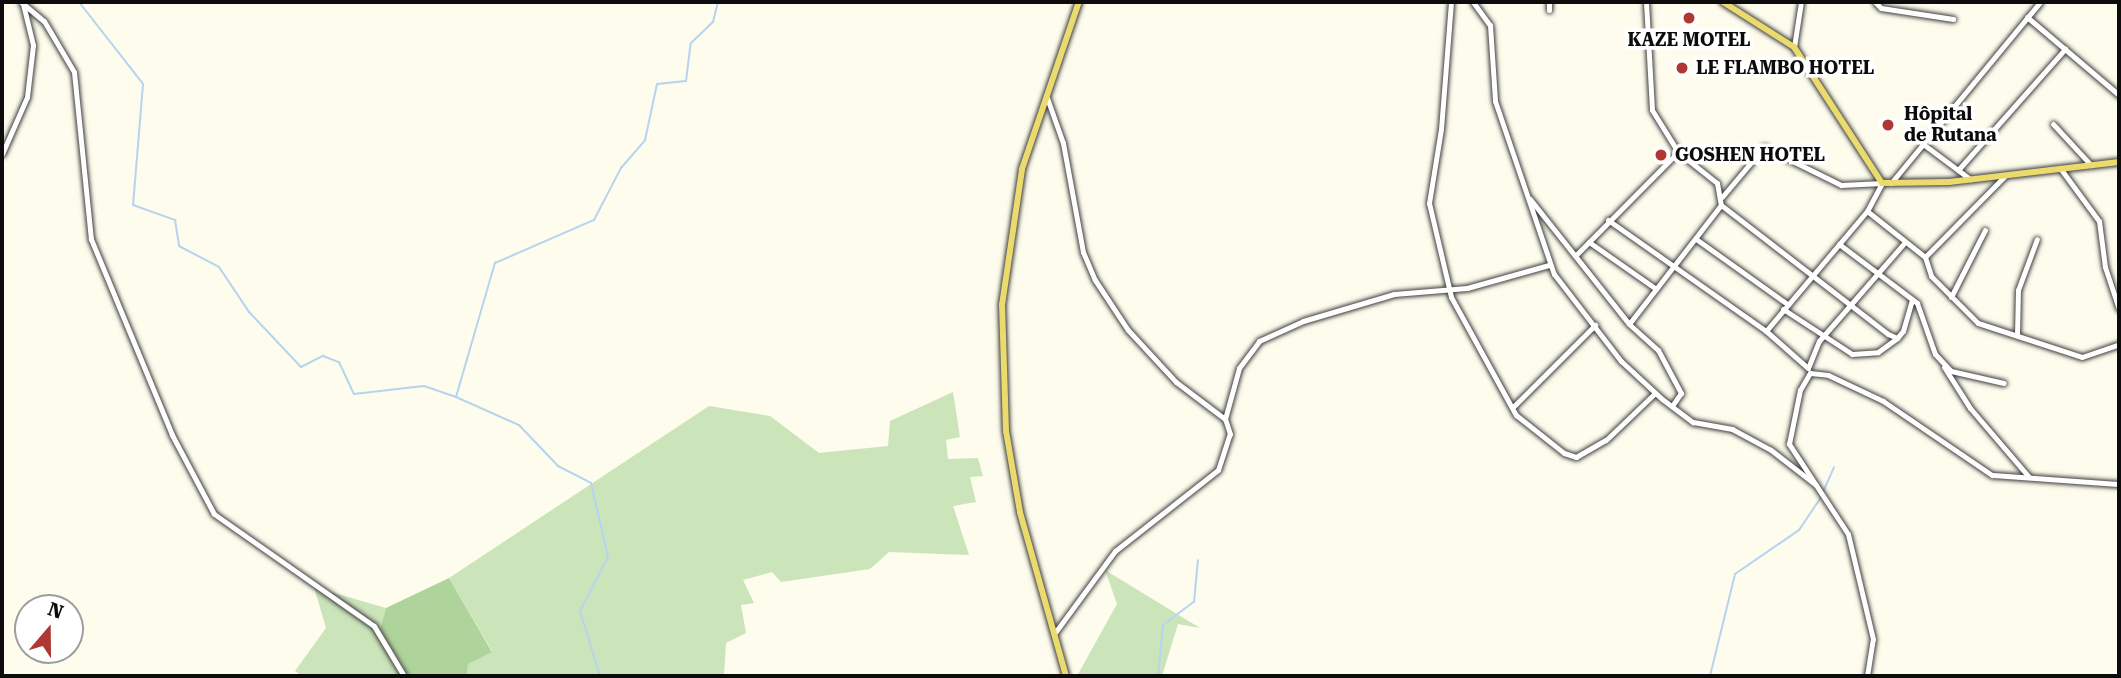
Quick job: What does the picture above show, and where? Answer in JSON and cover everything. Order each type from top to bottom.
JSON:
[{"type":"main road","points":[[1066,676],[1020,512],[1001,362],[1013,211],[1046,93],[1079,2]]},
{"type":"main road","points":[[1723,2],[1794,47],[1885,184],[1970,179],[2118,161]]},
{"type":"street","points":[[1451,2],[1441,129],[1429,203],[1449,291],[1514,406],[1531,430],[1576,457],[1606,440],[1655,393]]},
{"type":"street","points":[[1474,2],[1490,25],[1495,101],[1530,200],[1549,265],[1621,361],[1655,393],[1693,422],[1732,429],[1771,450],[1818,487]]},
{"type":"street","points":[[1549,2],[1549,10]]},
{"type":"street","points":[[1629,324],[1721,205],[1722,197],[1717,183],[1678,152],[1652,110],[1646,2]]},
{"type":"street","points":[[1794,47],[1801,2]]},
{"type":"street","points":[[1875,2],[1881,8],[1953,19]]},
{"type":"street","points":[[1766,331],[1867,211],[1885,184],[1923,144],[2040,2]]},
{"type":"street","points":[[2,154],[27,97],[33,46],[22,3]]},
{"type":"street","points":[[22,3],[44,21],[74,72],[90,239],[172,435],[214,514],[374,626],[404,676]]},
{"type":"street","points":[[2028,17],[2119,96]]},
{"type":"street","points":[[1958,170],[2065,49]]},
{"type":"street","points":[[1046,93],[1063,143],[1083,252],[1095,280],[1128,330],[1168,373],[1226,419]]},
{"type":"street","points":[[2053,124],[2091,165]]},
{"type":"street","points":[[1923,144],[1970,179]]},
{"type":"street","points":[[1722,197],[1764,147],[1841,185],[1885,184]]},
{"type":"street","points":[[1577,254],[1678,152]]},
{"type":"street","points":[[2060,168],[2099,222],[2105,267],[2119,309]]},
{"type":"street","points":[[1925,257],[2006,175]]},
{"type":"street","points":[[1530,200],[1577,254],[1629,324],[1657,350],[1681,393],[1672,406]]},
{"type":"street","points":[[1721,205],[1850,306],[1897,338]]},
{"type":"street","points":[[1867,211],[1925,257],[1931,275],[1978,323],[2082,357],[2119,344]]},
{"type":"street","points":[[1608,220],[1672,269],[1766,331],[1808,368],[1824,336],[1905,242]]},
{"type":"street","points":[[1951,297],[1985,230]]},
{"type":"street","points":[[1696,239],[1824,336],[1852,354],[1878,352],[1897,338],[1908,321],[1912,299]]},
{"type":"street","points":[[2017,334],[2018,290],[2037,239]]},
{"type":"street","points":[[1589,242],[1656,289]]},
{"type":"street","points":[[1839,244],[1912,299],[1942,364],[1964,401],[2029,477]]},
{"type":"street","points":[[1054,634],[1115,551],[1212,477],[1230,434],[1226,419],[1239,368],[1268,335],[1394,294],[1449,291],[1549,265]]},
{"type":"street","points":[[1514,406],[1595,325]]},
{"type":"street","points":[[1942,364],[1957,374],[2004,383]]},
{"type":"street","points":[[1867,676],[1872,639],[1852,549],[1825,497],[1789,444],[1800,390],[1810,373],[1828,375],[1883,401],[1992,475],[2119,484]]},
{"type":"green space","points":[[953,392],[960,437],[946,440],[948,459],[978,458],[983,476],[970,477],[976,502],[953,506],[969,555],[889,552],[870,569],[781,582],[772,572],[743,580],[754,603],[741,605],[746,633],[726,643],[724,676],[467,676],[468,664],[492,651],[449,578],[709,406],[770,416],[819,453],[888,446],[890,421]]},
{"type":"green space","points":[[1105,570],[1200,628],[1178,624],[1162,676],[1077,676],[1117,604]]},
{"type":"green space","points":[[449,578],[492,652],[468,664],[467,676],[409,676],[380,629],[386,608]]},
{"type":"green space","points":[[314,587],[386,608],[380,629],[409,676],[302,676],[295,671],[326,628]]},
{"type":"waterway","points":[[79,2],[143,84],[133,205],[175,220],[179,246],[219,267],[249,312],[301,367],[323,356],[339,362],[354,394],[424,386],[456,397],[519,425],[558,466],[591,483],[608,557],[580,611],[600,676]]},
{"type":"waterway","points":[[456,397],[495,263],[594,220],[621,168],[645,140],[657,84],[686,81],[691,43],[713,22],[718,2]]},
{"type":"waterway","points":[[1823,492],[1834,467]]},
{"type":"waterway","points":[[1710,676],[1735,574],[1799,530],[1821,497]]},
{"type":"waterway","points":[[1158,676],[1163,625],[1194,602],[1198,560]]},
{"type":"place","name":"KAZE MOTEL","points":[[1689,18]]},
{"type":"place","name":"LE FLAMBO HOTEL","points":[[1682,68]]},
{"type":"place","name":"Hôpital de Rutana","points":[[1888,125]]},
{"type":"place","name":"GOSHEN HOTEL","points":[[1661,155]]}]
